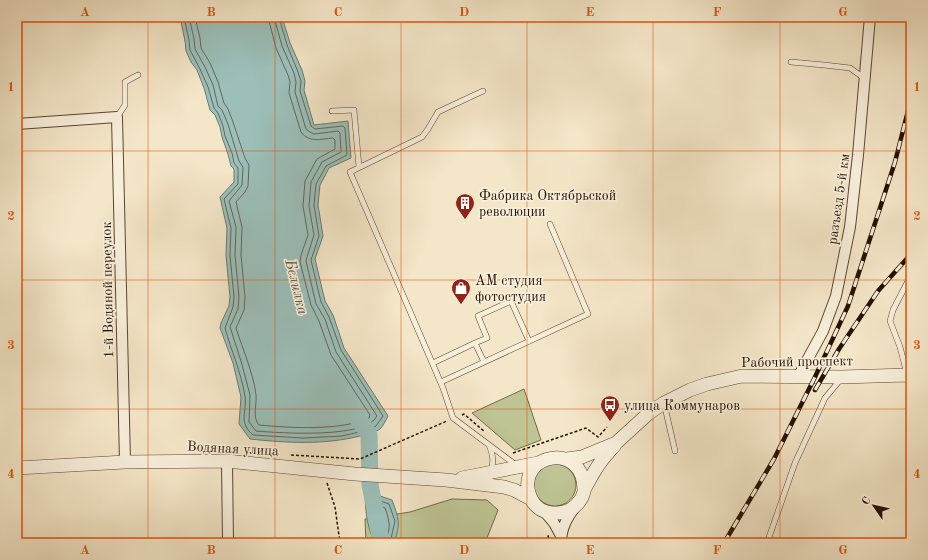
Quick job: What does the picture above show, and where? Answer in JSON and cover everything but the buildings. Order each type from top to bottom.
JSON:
[{"type":"street","name":"разъезд 5-й км","points":[[798,377],[822,331],[836,296],[850,227],[870,17]]},
{"type":"street","points":[[17,124],[117,117]]},
{"type":"street","name":"1-й Водяной переулок","points":[[117,117],[125,462]]},
{"type":"street","name":"Рабочий проспект","points":[[567,459],[582,457],[616,443],[649,413],[664,402],[696,388],[742,376],[842,377],[910,373]]},
{"type":"street","points":[[584,490],[597,467],[616,443]]},
{"type":"street","points":[[553,457],[567,459],[576,464],[582,473],[584,481],[582,498],[565,522],[561,539],[554,523],[544,511],[536,505],[528,492],[529,476],[533,469],[545,459],[553,457]]},
{"type":"street","points":[[227,461],[228,543]]},
{"type":"street","name":"Водяная улица","points":[[17,468],[125,462],[227,461],[400,478],[446,480]]},
{"type":"street","points":[[446,480],[538,464]]},
{"type":"street","points":[[446,480],[504,487],[514,490],[531,499]]},
{"type":"street","points":[[544,511],[555,514],[563,513],[575,507]]},
{"type":"lane","points":[[791,62],[824,64],[850,68],[864,78]]},
{"type":"lane","points":[[117,117],[125,105],[125,82],[138,74]]},
{"type":"lane","points":[[483,91],[438,112],[422,137],[350,172],[441,382],[452,418],[519,467]]},
{"type":"lane","points":[[332,111],[354,110],[359,167]]},
{"type":"lane","points":[[441,382],[588,314],[550,224]]},
{"type":"lane","points":[[910,373],[890,321],[893,310],[908,282],[911,271]]},
{"type":"lane","points":[[433,363],[487,338],[478,316],[511,301],[529,341]]},
{"type":"lane","points":[[475,343],[484,362]]},
{"type":"lane","points":[[767,543],[795,463],[825,398],[842,377]]},
{"type":"lane","points":[[664,402],[675,451]]},
{"type":"lane","points":[[489,444],[493,454],[493,462],[490,473]]},
{"type":"path","points":[[908,17],[911,109]]},
{"type":"path","points":[[288,455],[360,459],[452,418]]},
{"type":"path","points":[[512,454],[586,428],[598,437],[608,427]]},
{"type":"path","points":[[326,471],[327,481],[336,507],[340,543]]},
{"type":"path","points":[[548,536],[548,543]]},
{"type":"green space","points":[[524,389],[541,440],[515,450],[472,413]]},
{"type":"green space","points":[[551,464],[559,464],[570,470],[576,481],[576,489],[570,500],[559,506],[551,506],[540,500],[534,489],[534,481],[540,470]]},
{"type":"green space","points":[[452,499],[487,500],[498,510],[485,543],[366,543],[365,519],[410,512]]},
{"type":"water","points":[[180,17],[282,17],[290,43],[302,70],[305,81],[304,90],[314,125],[348,121],[351,158],[329,168],[320,185],[318,205],[323,236],[315,259],[325,301],[333,315],[344,348],[388,416],[381,428],[376,432],[333,441],[278,441],[250,439],[239,424],[241,397],[233,363],[220,328],[229,306],[230,297],[226,255],[227,228],[220,197],[234,182],[234,169],[231,166],[220,127],[215,115],[210,110],[197,70],[186,51]]},
{"type":"water","points":[[370,485],[377,495],[392,500],[398,521],[398,531],[394,543],[375,543],[372,536],[366,515],[365,500],[366,486]]},
{"type":"waterway","name":"Белилка","points":[[356,416],[369,434],[370,485],[381,543]]},
{"type":"railway","points":[[724,543],[774,459],[815,377],[848,306],[895,162],[911,99]]},
{"type":"railway","points":[[815,390],[839,349],[878,291],[911,254]]},
{"type":"place","name":"Фабрика Октябрьской революции","points":[[465,220]]},
{"type":"place","name":"АМ студия фотостудия","points":[[461,305]]},
{"type":"place","name":"улица Коммунаров","points":[[610,422]]}]
